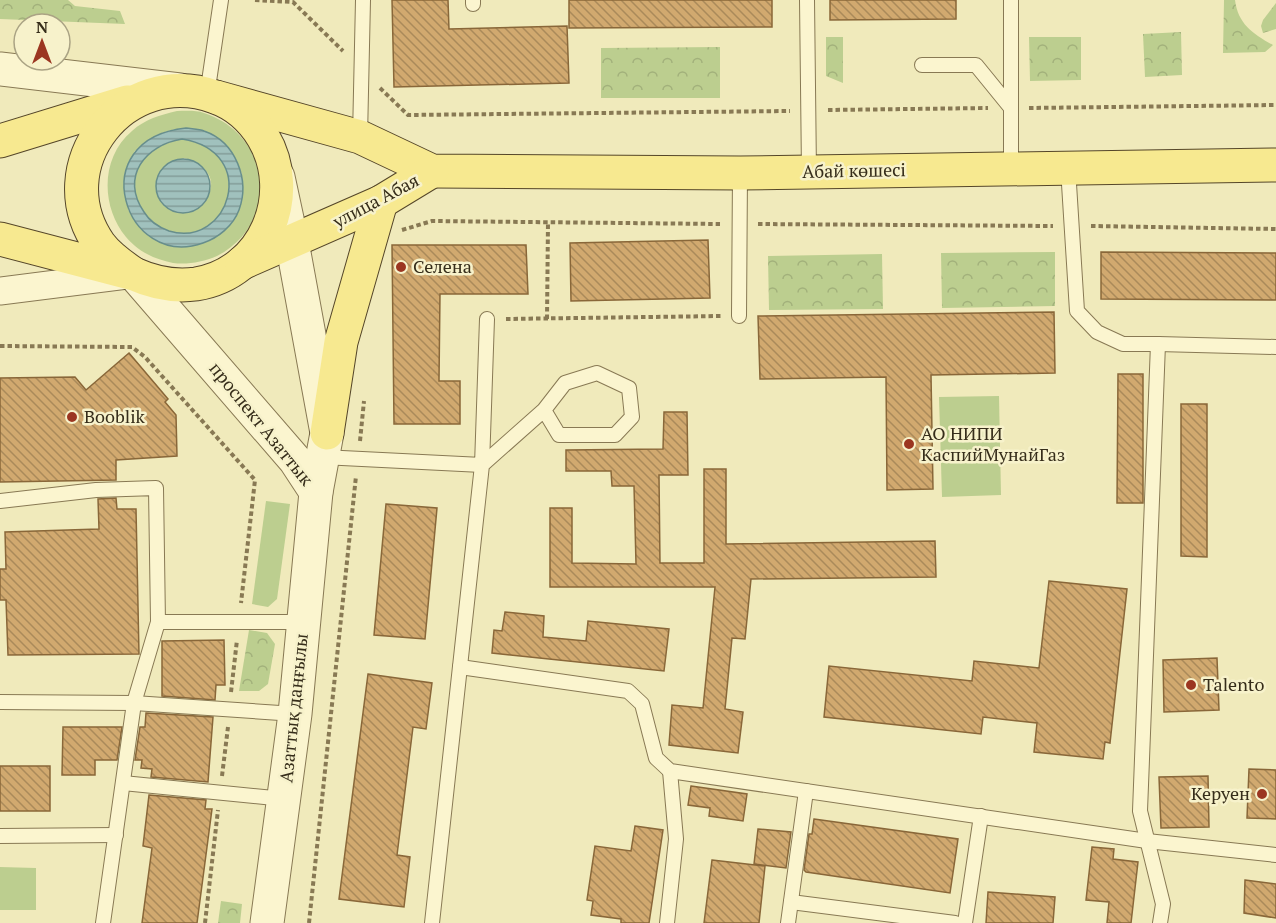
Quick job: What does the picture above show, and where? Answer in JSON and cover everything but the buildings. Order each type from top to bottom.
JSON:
[{"type":"main road","name":"улица Абая","points":[[202,94],[238,109],[256,126],[270,148],[277,173],[277,198],[271,223],[259,245],[241,264]]},
{"type":"main road","name":"улица Абая","points":[[0,141],[148,95],[202,94],[360,137],[432,171]]},
{"type":"main road","name":"улица Абая","points":[[134,274],[116,261],[100,244],[89,224],[83,203],[82,180],[87,158],[96,137],[110,119],[128,105],[148,95]]},
{"type":"main road","name":"Абай көшесі","points":[[432,171],[809,172],[1276,165]]},
{"type":"main road","name":"улица Абая","points":[[0,239],[134,274],[153,282],[172,285],[197,284],[220,276],[241,264],[381,202],[432,171]]},
{"type":"main road","points":[[324,445],[341,342],[381,202]]},
{"type":"street","points":[[0,69],[202,94]]},
{"type":"street","name":"проспект Азаттык","points":[[277,173],[292,242],[324,445],[316,492]]},
{"type":"street","points":[[0,291],[134,274]]},
{"type":"street","name":"проспект Азаттык","points":[[134,274],[295,460],[316,492]]},
{"type":"street","name":"Азаттық даңғылы","points":[[267,923],[295,714],[316,492]]},
{"type":"lane","points":[[202,94],[221,0]]},
{"type":"lane","points":[[360,137],[363,0]]},
{"type":"lane","points":[[807,0],[809,172]]},
{"type":"lane","points":[[1011,0],[1011,169]]},
{"type":"lane","points":[[922,65],[976,64],[1011,108]]},
{"type":"lane","points":[[1068,168],[1077,311],[1097,332],[1123,344],[1276,347]]},
{"type":"lane","points":[[739,316],[740,172]]},
{"type":"lane","points":[[432,923],[482,465],[487,319]]},
{"type":"lane","points":[[1158,344],[1140,811],[1162,904],[1160,923]]},
{"type":"lane","points":[[324,445],[482,465],[544,410],[565,383],[597,373],[629,388],[632,417],[615,435],[559,435],[544,410]]},
{"type":"lane","points":[[0,501],[96,490],[156,489],[158,622],[134,703],[103,923]]},
{"type":"lane","points":[[158,622],[304,622]]},
{"type":"lane","points":[[460,667],[628,691],[642,704],[656,758],[670,771],[1147,841],[1276,855]]},
{"type":"lane","points":[[0,702],[134,703],[295,714]]},
{"type":"lane","points":[[667,923],[676,839],[670,771]]},
{"type":"lane","points":[[123,783],[284,799]]},
{"type":"lane","points":[[788,923],[806,791]]},
{"type":"lane","points":[[965,923],[981,816]]},
{"type":"lane","points":[[0,836],[116,836]]},
{"type":"lane","points":[[791,902],[955,923]]},
{"type":"path","points":[[255,0],[293,2],[408,115],[1276,105]]},
{"type":"path","points":[[547,319],[548,222]]},
{"type":"path","points":[[487,319],[739,316]]},
{"type":"path","points":[[0,346],[132,347],[145,357],[255,480],[205,923]]},
{"type":"green space","points":[[0,0],[68,0],[75,6],[120,11],[125,24],[72,22],[72,12],[12,12],[12,19],[0,19]]},
{"type":"green space","points":[[1224,0],[1235,0],[1243,22],[1259,37],[1273,45],[1265,52],[1223,53]]},
{"type":"green space","points":[[1276,3],[1276,29],[1263,33],[1261,26],[1263,20]]},
{"type":"green space","points":[[1181,32],[1182,75],[1145,77],[1143,34]]},
{"type":"green space","points":[[826,37],[843,37],[843,83],[826,76]]},
{"type":"green space","points":[[1029,37],[1081,37],[1081,80],[1030,81]]},
{"type":"green space","points":[[720,47],[720,98],[601,98],[601,48]]},
{"type":"green space","points":[[177,111],[201,112],[227,124],[244,140],[255,159],[260,180],[259,202],[252,223],[238,241],[217,256],[178,264],[153,257],[136,247],[118,225],[108,197],[109,168],[122,142],[142,123]],"holes":[[[186,128],[222,142],[233,155],[242,174],[212,240],[174,247],[128,210],[134,152],[164,132]]]},
{"type":"green space","points":[[182,139],[207,147],[222,161],[228,179],[228,197],[220,213],[207,226],[190,233],[169,231],[158,226],[146,216],[137,199],[136,175],[140,165],[157,148]],"holes":[[[184,158],[200,165],[208,173],[211,184],[205,197],[192,210],[183,213],[162,203]]]},
{"type":"green space","points":[[1055,252],[1055,306],[942,308],[941,253]]},
{"type":"green space","points":[[882,254],[883,309],[769,310],[768,256]]},
{"type":"green space","points":[[999,396],[1001,495],[942,497],[939,397]]},
{"type":"green space","points":[[266,501],[290,504],[277,599],[268,607],[252,604]]},
{"type":"green space","points":[[249,630],[267,633],[275,644],[268,684],[259,691],[239,691]]},
{"type":"green space","points":[[0,867],[36,868],[36,910],[0,910]]},
{"type":"green space","points":[[221,901],[242,904],[240,923],[218,923]]},
{"type":"water","points":[[186,128],[200,130],[215,136],[232,153],[241,175],[242,198],[233,221],[214,238],[203,243],[176,247],[153,238],[136,222],[126,200],[125,177],[133,155],[153,137]],"holes":[[[182,139],[207,147],[222,161],[228,179],[228,197],[220,213],[207,226],[190,233],[169,231],[158,226],[146,216],[137,199],[136,175],[140,165],[157,148],[169,142]]]},
{"type":"water","points":[[178,159],[188,159],[198,163],[206,171],[210,186],[206,201],[198,209],[188,213],[178,213],[168,209],[160,201],[156,191],[156,181],[160,171],[168,163]]},
{"type":"place","name":"Селена","points":[[401,267]]},
{"type":"place","name":"Booblik","points":[[72,417]]},
{"type":"place","name":"АО НИПИ КаспийМунайГаз","points":[[909,444]]},
{"type":"place","name":"Talento","points":[[1191,685]]},
{"type":"place","name":"Керуен","points":[[1262,794]]}]
